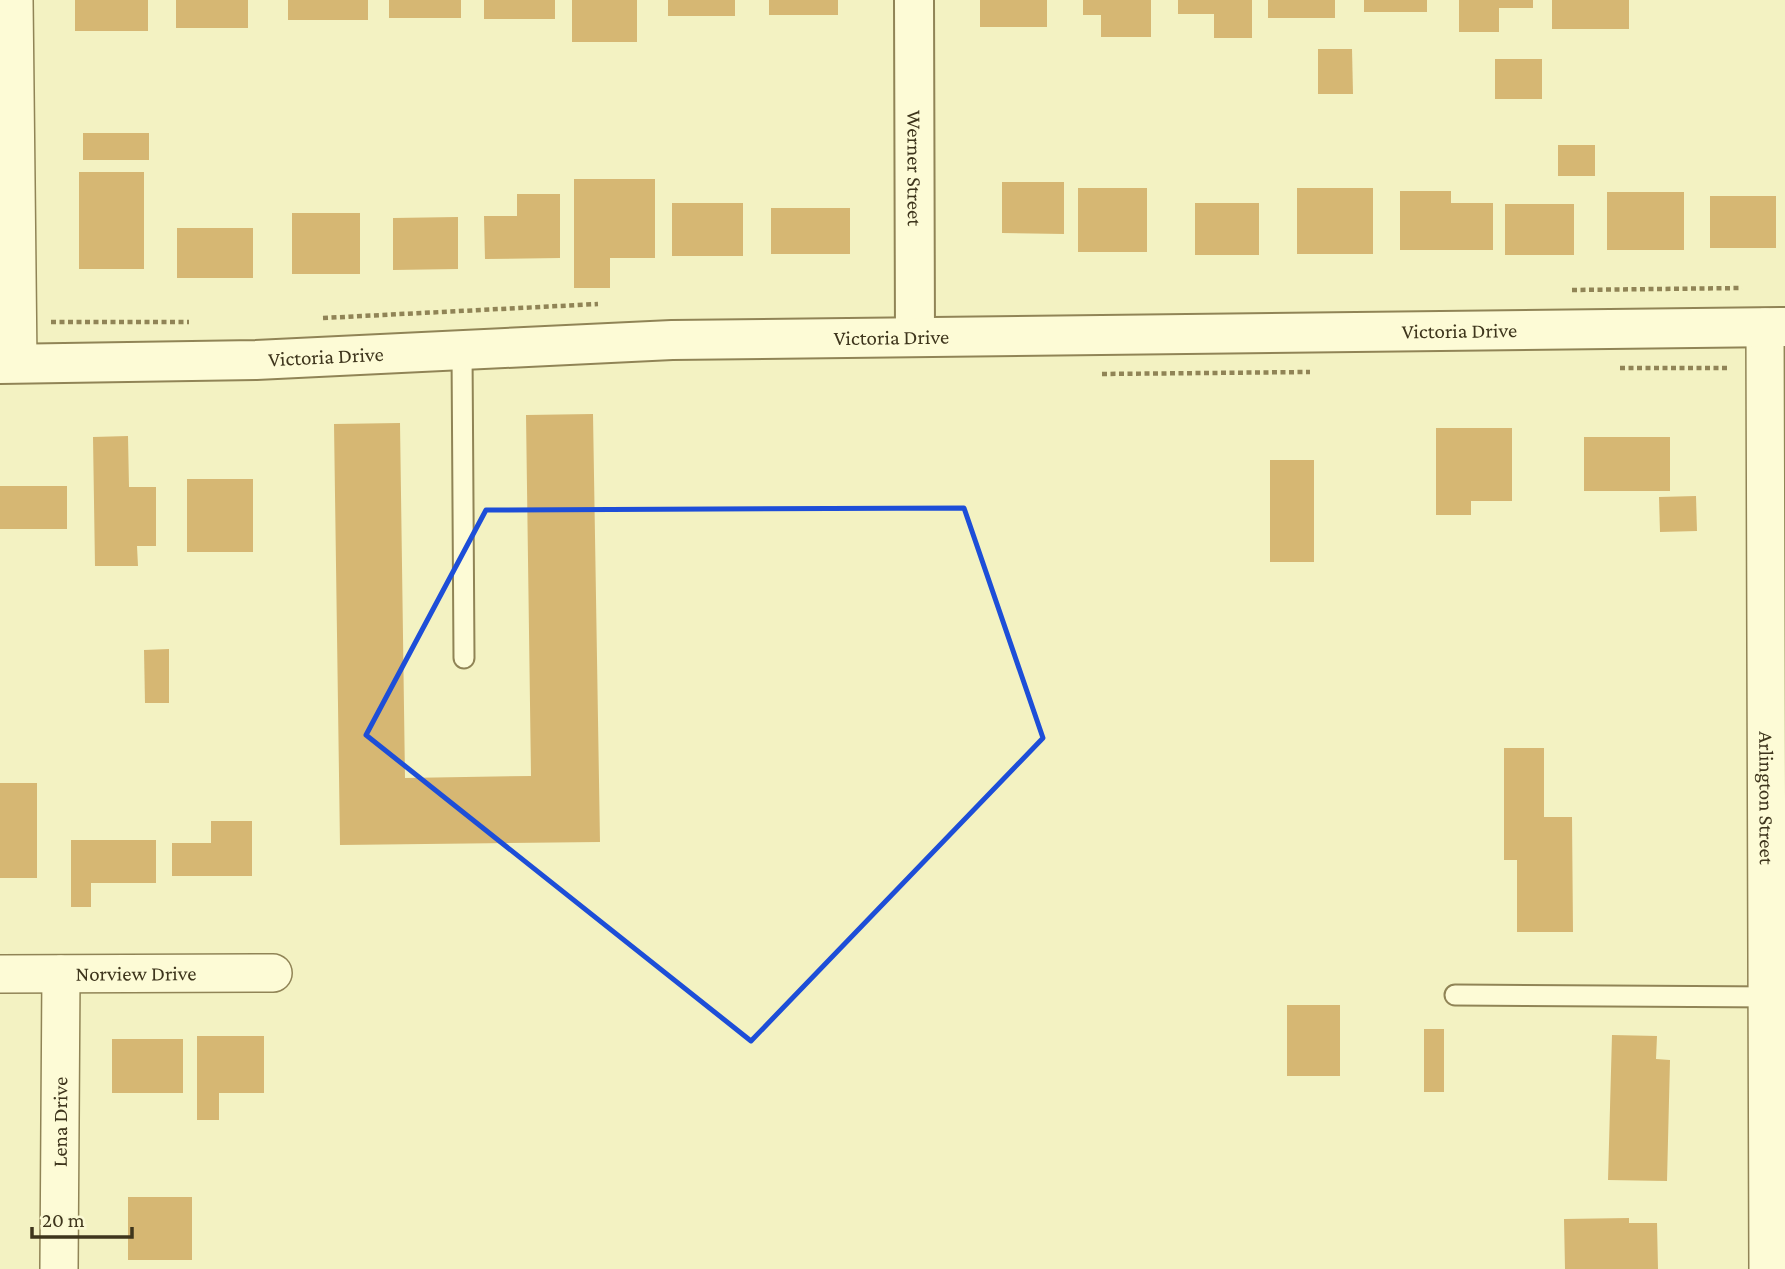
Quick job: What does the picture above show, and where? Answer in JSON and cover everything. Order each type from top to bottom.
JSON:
[{"type":"street","points":[[9,364],[13,0]]},
{"type":"street","name":"Werner Street","points":[[914,0],[915,336]]},
{"type":"street","name":"Victoria Drive","points":[[9,364],[256,360],[671,340],[1775,327]]},
{"type":"street","name":"Arlington Street","points":[[1768,1269],[1776,1218],[1775,327]]},
{"type":"street","name":"Norview Drive","points":[[0,974],[272,973]]},
{"type":"street","name":"Lena Drive","points":[[59,1269],[61,974]]},
{"type":"lane","points":[[462,350],[464,658]]},
{"type":"lane","points":[[1455,995],[1776,997]]},
{"type":"path","points":[[1614,368],[1733,368]]},
{"type":"path","points":[[1091,374],[1323,371]]},
{"type":"highlighted area","points":[[964,508],[1043,738],[751,1041],[366,735],[486,510]]},
{"type":"building","points":[[75,0],[148,0],[148,31],[75,31]]},
{"type":"building","points":[[176,0],[248,0],[248,28],[176,28]]},
{"type":"building","points":[[288,0],[368,0],[368,20],[288,20]]},
{"type":"building","points":[[389,0],[461,0],[461,18],[389,18]]},
{"type":"building","points":[[484,0],[555,0],[555,19],[484,19]]},
{"type":"building","points":[[572,0],[637,0],[637,42],[572,42]]},
{"type":"building","points":[[668,0],[735,0],[735,16],[668,16]]},
{"type":"building","points":[[769,0],[838,0],[838,15],[769,15]]},
{"type":"building","points":[[980,0],[1047,0],[1047,27],[980,27]]},
{"type":"building","points":[[1083,0],[1151,0],[1151,37],[1101,37],[1101,15],[1083,15]]},
{"type":"building","points":[[1178,0],[1252,0],[1252,38],[1214,38],[1214,14],[1178,14]]},
{"type":"building","points":[[1268,0],[1335,0],[1335,18],[1268,18]]},
{"type":"building","points":[[1364,0],[1427,0],[1427,12],[1364,12]]},
{"type":"building","points":[[1459,0],[1533,0],[1533,8],[1499,8],[1499,32],[1459,32]]},
{"type":"building","points":[[1552,0],[1629,0],[1629,29],[1552,29]]},
{"type":"building","points":[[1318,49],[1352,49],[1353,94],[1318,94]]},
{"type":"building","points":[[1495,59],[1542,59],[1542,99],[1495,99]]},
{"type":"building","points":[[83,133],[149,133],[149,160],[83,160]]},
{"type":"building","points":[[1558,145],[1595,145],[1595,176],[1558,176]]},
{"type":"building","points":[[79,172],[144,172],[144,269],[79,269]]},
{"type":"building","points":[[574,179],[655,179],[655,258],[610,258],[610,288],[574,288]]},
{"type":"building","points":[[1002,182],[1064,182],[1064,234],[1002,233]]},
{"type":"building","points":[[1078,188],[1147,188],[1147,252],[1078,252]]},
{"type":"building","points":[[1297,188],[1373,188],[1373,254],[1297,254]]},
{"type":"building","points":[[1400,191],[1451,191],[1451,203],[1493,203],[1493,250],[1400,250]]},
{"type":"building","points":[[1607,192],[1684,192],[1684,250],[1607,250]]},
{"type":"building","points":[[517,194],[560,194],[560,258],[485,259],[484,216],[517,216]]},
{"type":"building","points":[[1710,196],[1776,196],[1776,248],[1710,248]]},
{"type":"building","points":[[672,203],[743,203],[743,256],[672,256]]},
{"type":"building","points":[[1195,203],[1259,203],[1259,255],[1195,255]]},
{"type":"building","points":[[1505,204],[1574,204],[1574,255],[1505,255]]},
{"type":"building","points":[[771,208],[850,208],[850,254],[771,254]]},
{"type":"building","points":[[292,213],[360,213],[360,274],[292,274]]},
{"type":"building","points":[[458,217],[458,269],[393,270],[393,218]]},
{"type":"building","points":[[177,228],[253,228],[253,278],[177,278]]},
{"type":"building","points":[[593,414],[600,842],[340,845],[334,424],[400,423],[405,778],[531,776],[526,415]]},
{"type":"building","points":[[1436,428],[1512,428],[1512,501],[1471,501],[1471,515],[1436,515]]},
{"type":"building","points":[[128,436],[129,487],[156,487],[156,546],[137,546],[138,566],[95,566],[93,437]]},
{"type":"building","points":[[1584,437],[1670,437],[1670,491],[1584,491]]},
{"type":"building","points":[[1270,460],[1314,460],[1314,562],[1270,562]]},
{"type":"building","points":[[187,479],[253,479],[253,552],[187,552]]},
{"type":"building","points":[[0,486],[67,486],[67,529],[0,529]]},
{"type":"building","points":[[1696,496],[1697,531],[1660,532],[1659,497]]},
{"type":"building","points":[[169,649],[169,703],[145,703],[144,650]]},
{"type":"building","points":[[1504,748],[1544,748],[1544,817],[1572,817],[1573,932],[1517,932],[1517,860],[1504,860]]},
{"type":"building","points":[[0,783],[37,783],[37,878],[0,878]]},
{"type":"building","points":[[211,821],[252,821],[252,876],[172,876],[172,843],[211,843]]},
{"type":"building","points":[[71,840],[156,840],[156,883],[91,883],[91,907],[71,907]]},
{"type":"building","points":[[1287,1005],[1340,1005],[1340,1076],[1287,1076]]},
{"type":"building","points":[[1424,1029],[1444,1029],[1444,1092],[1424,1092]]},
{"type":"building","points":[[1612,1035],[1657,1036],[1656,1059],[1670,1060],[1667,1181],[1608,1180]]},
{"type":"building","points":[[197,1036],[264,1036],[264,1093],[219,1093],[219,1120],[197,1120]]},
{"type":"building","points":[[112,1039],[183,1039],[183,1093],[112,1093]]},
{"type":"building","points":[[128,1197],[192,1197],[192,1260],[128,1260]]},
{"type":"building","points":[[1629,1218],[1629,1223],[1657,1223],[1658,1269],[1565,1269],[1564,1219]]}]
